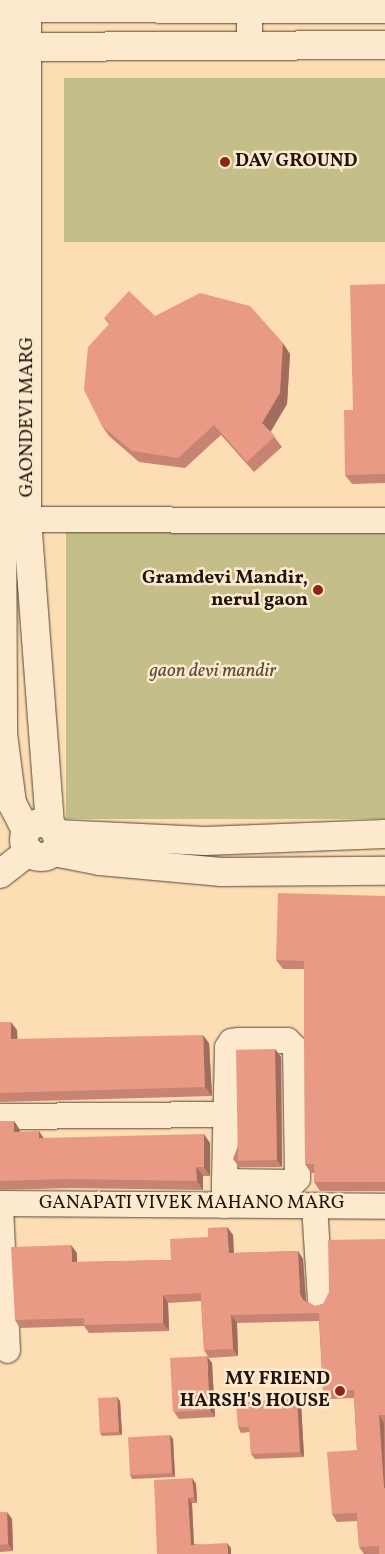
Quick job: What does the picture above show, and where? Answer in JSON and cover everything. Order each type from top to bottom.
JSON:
[{"type":"street","points":[[0,8],[28,4],[249,4],[385,9]]},
{"type":"street","name":"GAONDEVI MARG","points":[[28,4],[27,519],[34,841]]},
{"type":"street","points":[[249,4],[249,45]]},
{"type":"street","name":"GAONDEVI MARG","points":[[0,8],[2,731],[6,803],[34,841]]},
{"type":"street","points":[[0,47],[385,45]]},
{"type":"street","points":[[27,519],[385,520]]},
{"type":"street","points":[[0,874],[34,841],[205,841],[385,834]]},
{"type":"street","points":[[34,841],[100,861],[222,872],[385,871]]},
{"type":"street","points":[[287,1040],[293,1043],[297,1178],[293,1182],[224,1193],[227,1047],[231,1041],[287,1040]]},
{"type":"street","points":[[0,1116],[226,1114]]},
{"type":"street","name":"GANAPATI VIVEK MAHANO MARG","points":[[0,1202],[224,1193],[314,1205],[385,1206]]},
{"type":"street","points":[[314,1205],[320,1300]]},
{"type":"street","points":[[0,1206],[7,1350]]},
{"type":"green space","name":"DAV GROUND","points":[[64,78],[385,78],[385,242],[64,242]]},
{"type":"green space","name":"gaon devi mandir","points":[[66,531],[385,531],[385,819],[66,819]]},
{"type":"building","points":[[385,284],[385,474],[345,475],[344,410],[353,410],[350,285]]},
{"type":"building","points":[[129,291],[155,316],[200,293],[250,306],[283,343],[280,393],[262,423],[275,436],[247,462],[214,425],[178,458],[132,451],[102,426],[84,390],[88,347],[110,323],[104,318]]},
{"type":"building","points":[[278,893],[385,896],[385,1182],[314,1182],[314,1164],[305,1164],[304,961],[276,960]]},
{"type":"building","points":[[0,1022],[11,1022],[11,1039],[203,1035],[205,1087],[0,1093]]},
{"type":"building","points":[[275,1049],[277,1160],[238,1161],[236,1050]]},
{"type":"building","points":[[0,1121],[14,1121],[14,1132],[39,1131],[39,1138],[204,1134],[204,1167],[196,1167],[197,1181],[65,1179],[0,1181]]},
{"type":"building","points":[[227,1227],[229,1253],[298,1251],[300,1294],[303,1300],[315,1306],[323,1304],[329,1292],[328,1240],[385,1239],[385,1415],[379,1415],[385,1488],[385,1554],[379,1554],[379,1546],[359,1547],[357,1513],[332,1514],[327,1452],[357,1450],[354,1390],[323,1391],[319,1313],[231,1315],[233,1349],[204,1350],[201,1293],[163,1295],[163,1323],[84,1325],[84,1318],[15,1320],[11,1247],[71,1245],[72,1262],[171,1260],[170,1239],[208,1237],[208,1228]]},
{"type":"building","points":[[207,1356],[210,1410],[173,1412],[170,1358]]},
{"type":"building","points":[[117,1397],[119,1432],[100,1433],[98,1398]]},
{"type":"building","points":[[297,1398],[300,1452],[251,1454],[249,1427],[238,1427],[236,1403]]},
{"type":"building","points":[[170,1435],[172,1473],[130,1475],[128,1437]]},
{"type":"building","points":[[192,1478],[194,1497],[188,1498],[191,1545],[227,1543],[228,1554],[157,1554],[154,1480]]},
{"type":"building","points":[[0,1512],[7,1512],[8,1544],[0,1545]]},
{"type":"place","name":"DAV GROUND","points":[[225,162]]},
{"type":"place","name":"Gramdevi Mandir, nerul gaon","points":[[318,590]]},
{"type":"place","name":"MY FRIEND HARSH'S HOUSE","points":[[340,1391]]}]
